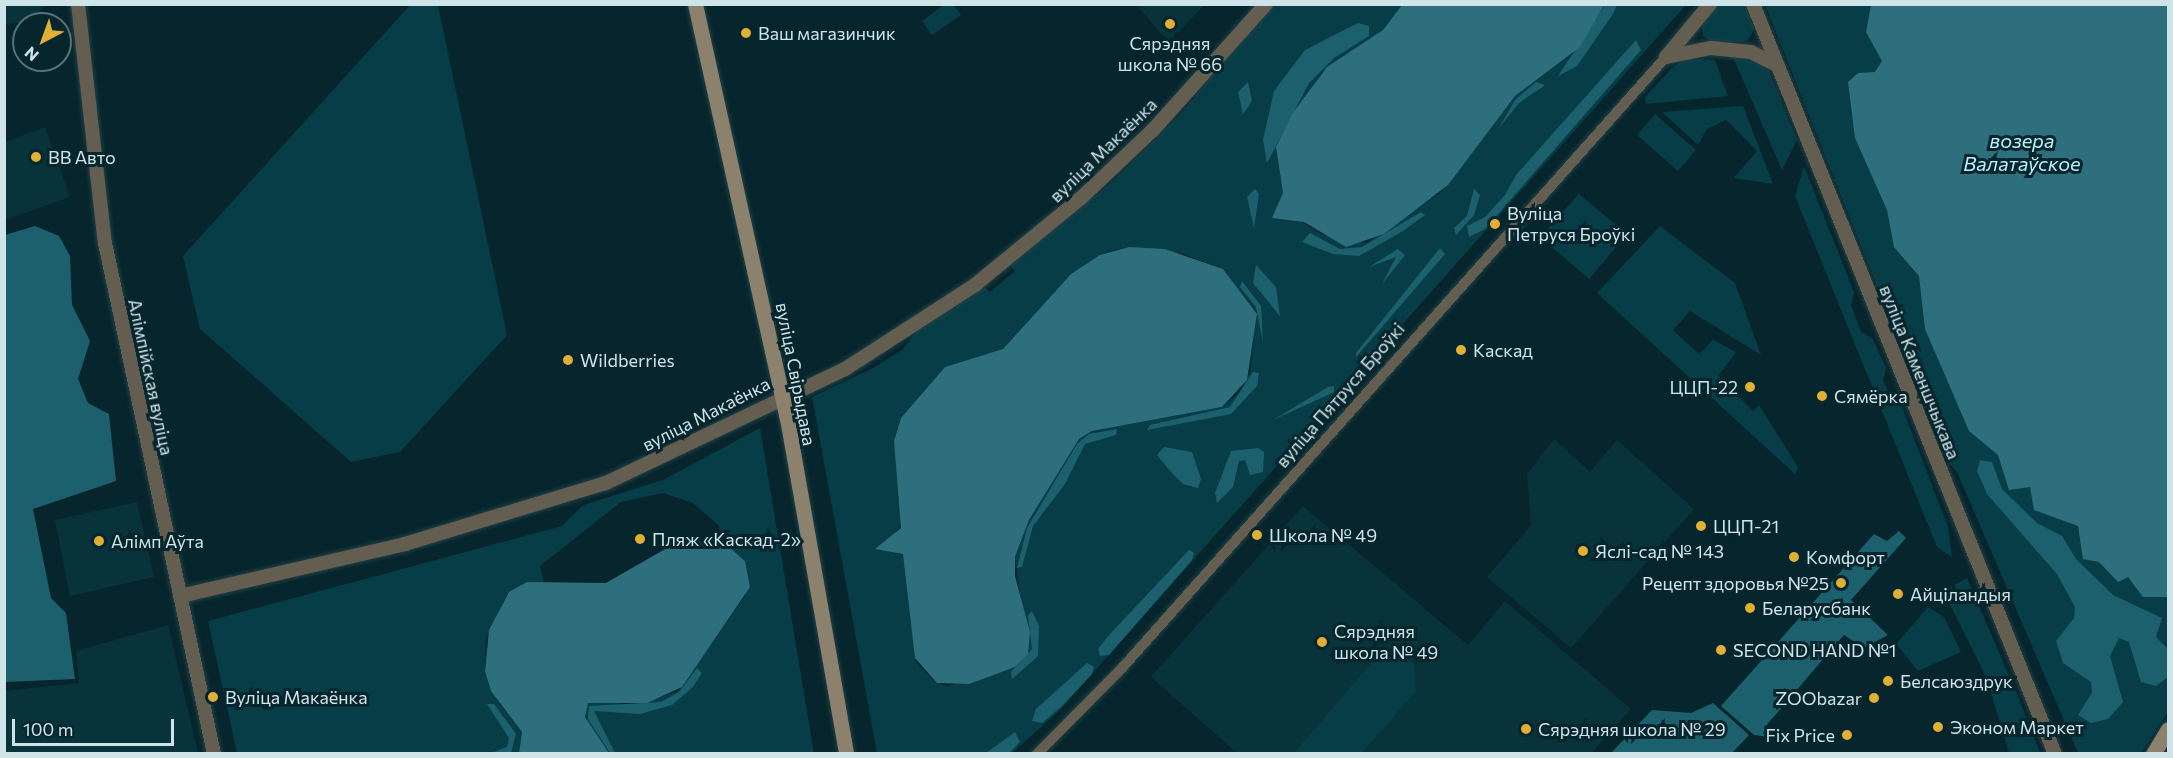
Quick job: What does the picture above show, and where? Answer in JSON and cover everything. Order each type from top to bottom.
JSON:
[{"type":"main road","name":"вуліца Свірыдава","points":[[695,4],[781,395],[846,753]]},
{"type":"main road","points":[[2153,753],[2169,729]]},
{"type":"street","name":"Алімпійская вуліца","points":[[78,4],[105,243],[214,753]]},
{"type":"street","name":"вуліца Макаёнка","points":[[180,596],[405,544],[606,483],[781,395],[854,363],[1009,257],[1153,130],[1266,4]]},
{"type":"street","points":[[1666,57],[1710,4]]},
{"type":"street","name":"вуліца Каменшчыкава","points":[[1753,4],[2055,753]]},
{"type":"street","points":[[1696,19],[1696,35],[1711,48]]},
{"type":"street","points":[[1734,50],[1754,41],[1761,25]]},
{"type":"street","points":[[1666,57],[1711,48],[1751,52],[1778,66]]},
{"type":"street","name":"вуліца Пятруся Броўкі","points":[[1037,753],[1123,668],[1666,57]]},
{"type":"shaded area","points":[[5,4],[45,4],[38,12],[12,12],[12,23],[5,24]]},
{"type":"shaded area","points":[[411,4],[438,5],[507,335],[400,452],[351,462],[200,329],[183,256]]},
{"type":"shaded area","points":[[945,4],[954,5],[961,15],[932,35],[922,21]]},
{"type":"shaded area","points":[[1719,4],[1745,5],[1754,29],[1747,41],[1715,44],[1703,36],[1702,26]]},
{"type":"shaded area","name":"Сярэдняя школа № 66","points":[[1137,5],[1204,5],[1169,43]]},
{"type":"shaded area","points":[[1270,5],[1402,5],[1383,30],[1321,73],[1276,147],[1283,193],[1273,218],[1297,219],[1323,235],[1366,243],[1440,193],[1515,96],[1573,53],[1604,5],[1686,5],[1059,711],[1012,753],[877,753],[812,397],[873,368],[902,350],[917,331],[984,287],[990,292],[1015,271],[1010,265],[1111,183],[1181,114]],"holes":[[[1129,247],[1181,253],[1223,269],[1257,314],[1250,372],[1240,392],[1222,407],[1092,431],[1079,439],[1029,520],[1015,557],[1028,654],[1015,667],[948,686],[937,683],[916,663],[904,556],[892,537],[902,523],[894,441],[901,418],[945,367],[1003,349],[1071,274],[1106,252]]]},
{"type":"shaded area","points":[[1605,5],[1617,5],[1577,66],[1558,76]]},
{"type":"shaded area","name":"возера Валатаўское","points":[[1765,5],[2168,5],[2168,712],[2141,753],[2078,753],[1957,472],[1947,461]]},
{"type":"shaded area","points":[[1358,23],[1369,26],[1369,36],[1334,58],[1309,83],[1267,163],[1263,140],[1274,91],[1305,50]]},
{"type":"shaded area","points":[[1636,40],[1641,50],[1485,229],[1469,237],[1467,226],[1485,217],[1505,195],[1516,175]]},
{"type":"shaded area","points":[[1733,57],[1753,57],[1769,71],[1797,140],[1782,170]]},
{"type":"shaded area","points":[[1688,59],[1715,60],[1728,96],[1646,104],[1645,97],[1674,66]]},
{"type":"shaded area","points":[[1248,82],[1252,101],[1243,114],[1238,92]]},
{"type":"shaded area","points":[[1536,82],[1545,85],[1519,103],[1499,128],[1515,100]]},
{"type":"shaded area","points":[[1743,106],[1773,184],[1734,178],[1757,151],[1726,120],[1707,129],[1698,145],[1662,112]]},
{"type":"shaded area","points":[[1655,114],[1696,150],[1678,171],[1637,135]]},
{"type":"shaded area","points":[[45,127],[70,197],[5,220],[5,142]]},
{"type":"shaded area","points":[[1804,166],[1854,292],[1851,305],[1861,332],[1873,339],[1886,368],[1883,380],[1893,403],[1902,407],[1948,527],[1952,557],[1937,547],[1795,196]]},
{"type":"shaded area","points":[[1255,189],[1259,194],[1254,228],[1247,197]]},
{"type":"shaded area","points":[[1474,189],[1480,195],[1474,215],[1456,235],[1454,228],[1467,216]]},
{"type":"shaded area","points":[[1579,194],[1627,234],[1589,279],[1540,237]]},
{"type":"shaded area","points":[[1421,212],[1425,215],[1403,231],[1359,256],[1333,254],[1302,242],[1310,233],[1340,249],[1362,247]]},
{"type":"shaded area","points":[[35,226],[59,236],[70,256],[72,305],[90,341],[78,379],[88,403],[109,414],[116,481],[33,509],[51,598],[66,613],[75,679],[5,682],[5,235]]},
{"type":"shaded area","points":[[1660,226],[1735,283],[1761,355],[1690,311],[1673,330],[1699,354],[1713,340],[1736,352],[1718,376],[1753,411],[1759,405],[1798,467],[1795,474],[1597,293]]},
{"type":"shaded area","points":[[1440,248],[1445,254],[1356,357],[1356,353]]},
{"type":"shaded area","points":[[1398,249],[1405,255],[1382,284],[1396,257],[1369,267]]},
{"type":"shaded area","points":[[1256,265],[1276,287],[1280,316],[1253,283]]},
{"type":"shaded area","points":[[1242,281],[1261,306],[1263,342],[1256,307],[1240,287]]},
{"type":"shaded area","points":[[1253,372],[1259,373],[1257,386],[1231,414],[1147,430],[1150,425],[1230,407]]},
{"type":"shaded area","points":[[1334,386],[1334,392],[1273,420],[1328,387]]},
{"type":"shaded area","points":[[760,428],[814,753],[609,753],[587,721],[584,709],[591,701],[637,705],[678,691],[745,596],[745,561],[720,539],[719,526],[693,503],[663,493],[621,502],[540,566],[544,584],[527,582],[506,596],[486,639],[485,671],[497,700],[522,732],[519,753],[237,753],[208,621],[562,526],[583,505],[663,480]]},
{"type":"shaded area","points":[[1117,429],[1116,435],[1085,444],[1065,484],[1033,526],[1022,567],[1017,568],[1027,528],[1077,444],[1089,434]]},
{"type":"shaded area","name":"Яслі-сад № 143","points":[[1554,439],[1590,472],[1617,440],[1694,509],[1571,648],[1487,577],[1531,525],[1527,474]]},
{"type":"shaded area","points":[[1164,447],[1192,452],[1201,479],[1198,488],[1183,484],[1170,471],[1157,455]]},
{"type":"shaded area","points":[[1258,448],[1264,452],[1263,472],[1250,475],[1245,460],[1239,461],[1233,487],[1217,503],[1215,493],[1231,451]]},
{"type":"shaded area","points":[[1980,460],[1992,462],[2002,489],[2037,523],[2062,536],[2076,559],[2113,595],[2162,618],[2156,637],[2168,649],[2168,677],[2156,686],[2141,682],[2129,642],[2119,638],[2110,656],[2123,702],[2108,719],[2091,723],[2078,715],[2092,693],[2091,682],[2063,663],[2056,641],[2074,618],[2075,607],[2057,574],[1987,494],[1977,471]]},
{"type":"shaded area","points":[[137,502],[154,577],[70,596],[55,520]]},
{"type":"shaded area","points":[[1303,506],[1468,645],[1505,601],[1631,709],[1592,753],[1237,753],[1151,677]]},
{"type":"shaded area","points":[[1899,531],[1906,538],[1851,600],[1888,635],[1864,648],[1844,635],[1765,727],[1778,738],[1754,735],[1721,706],[1874,534],[1887,541]]},
{"type":"shaded area","points":[[1189,550],[1194,553],[1192,560],[1109,655],[1100,656],[1098,649],[1110,634]]},
{"type":"shaded area","points":[[1967,578],[2040,753],[2009,753],[1987,679],[1943,591]]},
{"type":"shaded area","points":[[1928,607],[1944,617],[1961,652],[1918,671],[1896,644]]},
{"type":"shaded area","points":[[1032,611],[1039,626],[1038,656],[1012,679],[1011,672],[1032,649],[1028,615]]},
{"type":"shaded area","points":[[168,625],[198,753],[5,753],[5,691],[79,683],[76,651]]},
{"type":"shaded area","points":[[1397,653],[1414,664],[1416,691],[1362,753],[1294,753],[1372,662]]},
{"type":"shaded area","points":[[1087,663],[1094,667],[1092,674],[1062,706],[1042,723],[1032,721],[1036,709]]},
{"type":"shaded area","points":[[697,668],[702,673],[692,688],[672,705],[640,714],[594,711],[615,753],[610,753],[588,719],[589,706],[661,702],[679,692]]},
{"type":"shaded area","points":[[1713,703],[1749,735],[1732,753],[1611,753],[1652,710],[1691,713]]},
{"type":"shaded area","points":[[487,704],[494,704],[516,734],[511,753],[491,753],[507,747],[509,738]]},
{"type":"shaded area","points":[[1015,732],[1020,742],[1009,753],[986,753]]},
{"type":"water","points":[[1402,5],[1604,5],[1580,47],[1515,96],[1448,185],[1384,234],[1346,247],[1304,222],[1272,218],[1283,193],[1276,147],[1292,114],[1327,67],[1383,30]]},
{"type":"water","name":"возера Валатаўское","points":[[1871,5],[2168,5],[2168,597],[2143,597],[2128,577],[2118,582],[2099,562],[2083,559],[2078,526],[2034,510],[2030,487],[2009,490],[1998,455],[1969,431],[1925,329],[1919,276],[1894,247],[1887,210],[1855,138],[1848,82],[1858,73],[1875,72],[1882,61],[1866,32]]},
{"type":"water","points":[[1129,247],[1165,249],[1223,269],[1257,314],[1247,380],[1222,407],[1092,431],[1079,439],[1029,520],[1015,557],[1015,576],[1030,632],[1028,654],[1015,667],[969,684],[937,683],[915,658],[903,554],[875,549],[901,528],[894,441],[901,418],[945,367],[1003,349],[1071,274],[1100,255]]},
{"type":"water","points":[[720,539],[745,561],[750,587],[682,687],[647,703],[588,703],[585,717],[609,753],[519,753],[522,732],[491,691],[485,671],[489,630],[509,592],[527,582],[606,583],[674,544]]},
{"type":"place","name":"Сярэдняя школа № 66","points":[[1170,24]]},
{"type":"place","name":"Ваш магазинчик","points":[[746,33]]},
{"type":"place","name":"ВВ Авто","points":[[36,157]]},
{"type":"place","name":"Вуліца Петруся Броўкі","points":[[1495,224]]},
{"type":"place","name":"Каскад","points":[[1461,350]]},
{"type":"place","name":"Wildberries","points":[[568,360]]},
{"type":"place","name":"ЦЦП-22","points":[[1750,387]]},
{"type":"place","name":"Сямёрка","points":[[1822,396]]},
{"type":"place","name":"ЦЦП-21","points":[[1701,526]]},
{"type":"place","name":"Школа № 49","points":[[1257,535]]},
{"type":"place","name":"Пляж «Каскад-2»","points":[[640,539]]},
{"type":"place","name":"Алімп Аўта","points":[[99,541]]},
{"type":"place","name":"Яслі-сад № 143","points":[[1583,551]]},
{"type":"place","name":"Комфорт","points":[[1794,557]]},
{"type":"place","name":"Рецепт здоровья №25","points":[[1841,583]]},
{"type":"place","name":"Айціландыя","points":[[1898,594]]},
{"type":"place","name":"Беларусбанк","points":[[1750,608]]},
{"type":"place","name":"Сярэдняя школа № 49","points":[[1322,642]]},
{"type":"place","name":"SECOND HAND №1","points":[[1721,650]]},
{"type":"place","name":"Белсаюздрук","points":[[1888,681]]},
{"type":"place","name":"Вуліца Макаёнка","points":[[213,697]]},
{"type":"place","name":"ZOObazar","points":[[1874,698]]},
{"type":"place","name":"Эконом Маркет","points":[[1938,727]]},
{"type":"place","name":"Сярэдняя школа № 29","points":[[1526,729]]},
{"type":"place","name":"Fix Price","points":[[1847,735]]}]
